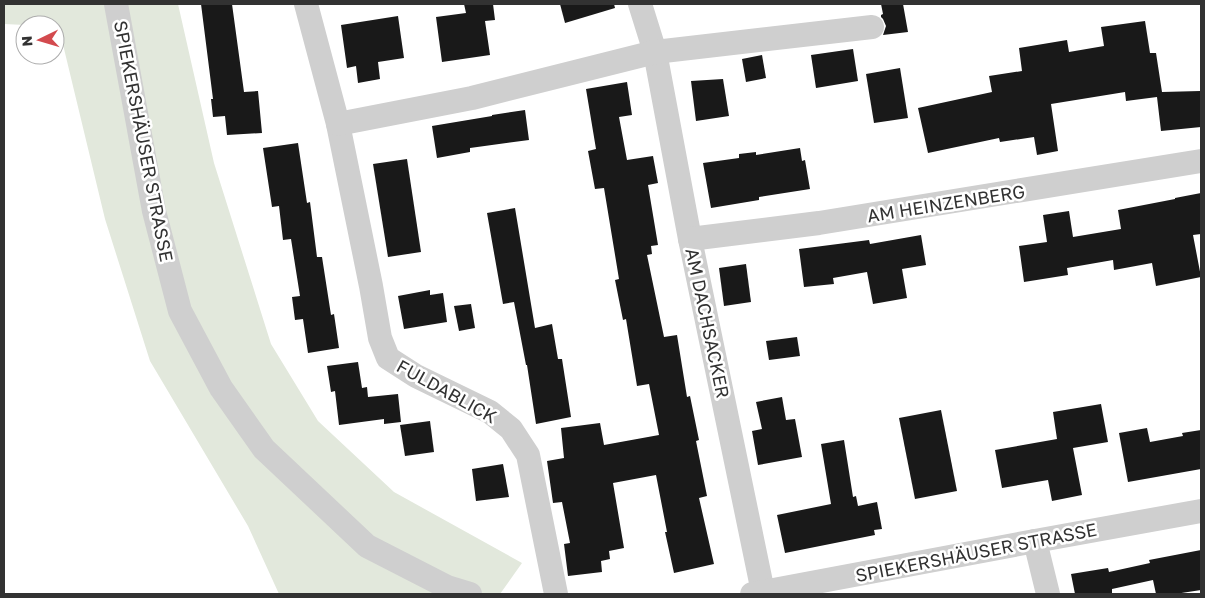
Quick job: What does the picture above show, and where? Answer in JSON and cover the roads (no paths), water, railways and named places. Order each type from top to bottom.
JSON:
[{"type":"street","name":"SPIEKERSHÄUSER STRASSE","points":[[116,4],[154,211],[180,311],[221,388],[264,449],[367,546],[447,587],[470,594]]},
{"type":"street","name":"FULDABLICK","points":[[306,4],[338,124],[380,338],[388,358],[416,376],[490,412],[511,428],[528,455],[556,594]]},
{"type":"street","name":"AM DACHSACKER","points":[[640,4],[655,52],[758,593]]},
{"type":"street","points":[[338,124],[472,98],[655,52],[872,27]]},
{"type":"street","name":"AM HEINZENBERG","points":[[690,240],[819,223],[1201,161]]},
{"type":"street","name":"SPIEKERSHÄUSER STRASSE","points":[[758,593],[1201,511]]},
{"type":"street","points":[[1035,541],[1048,594]]}]
